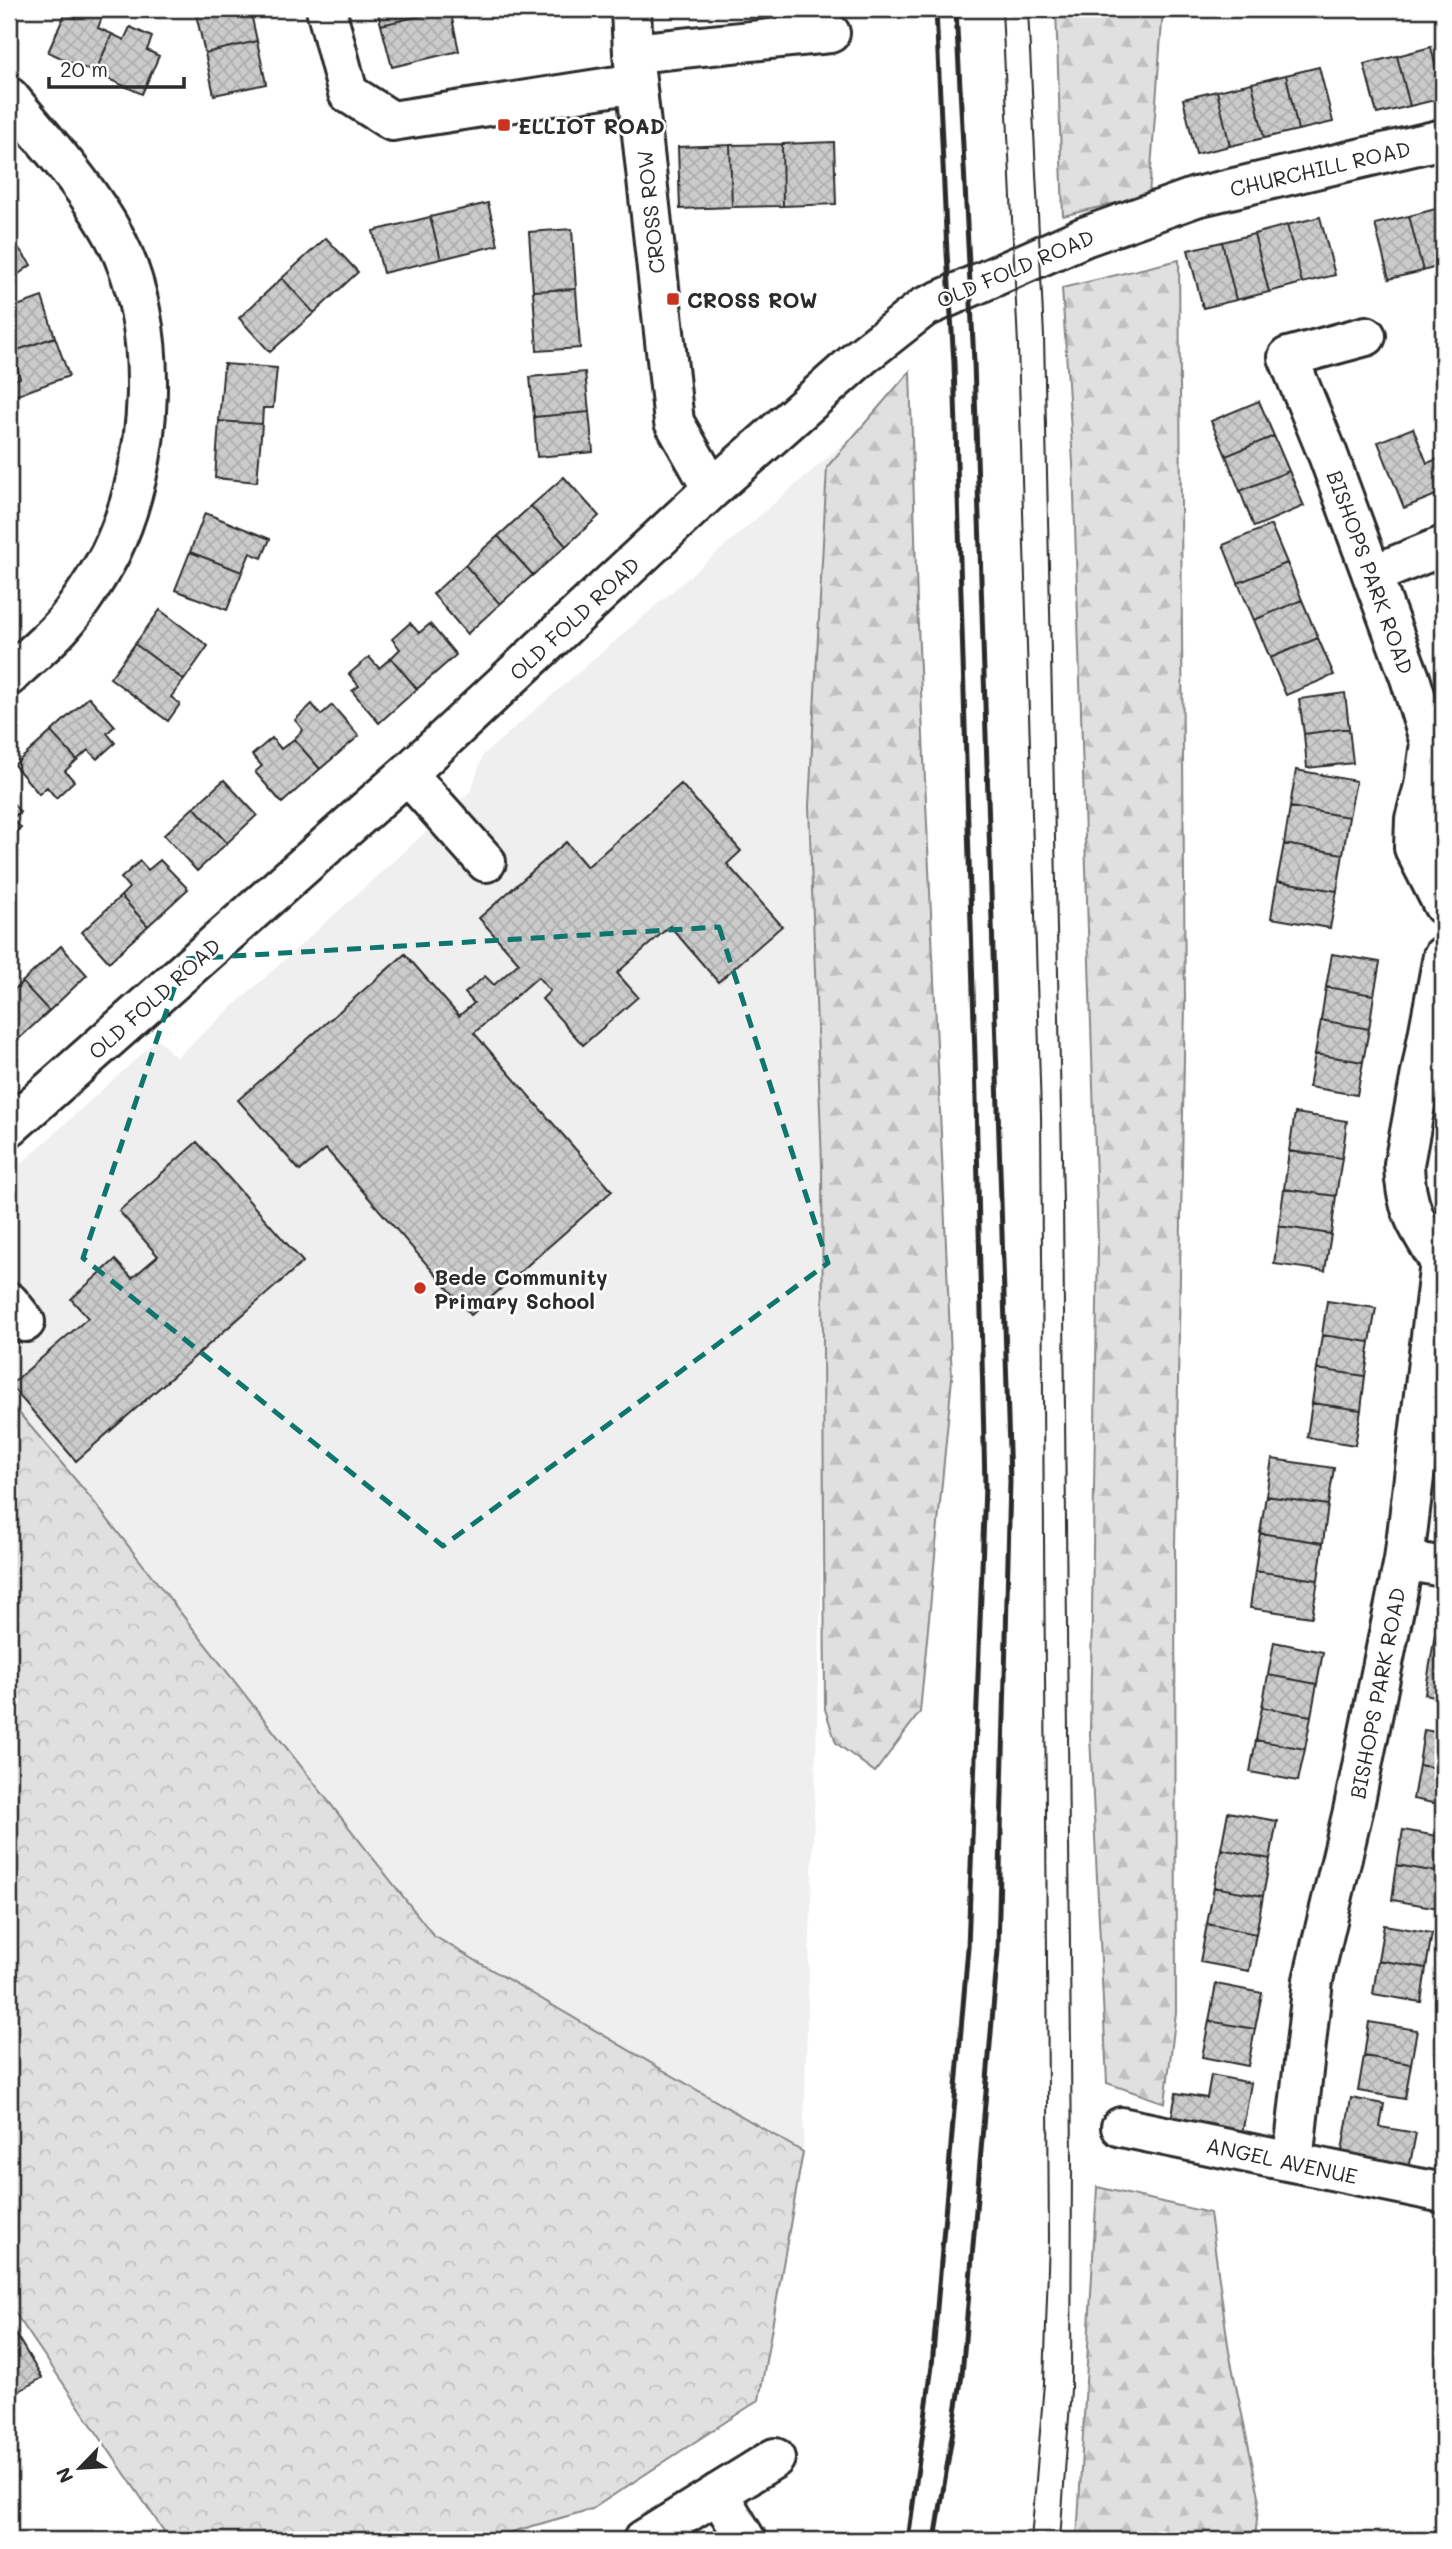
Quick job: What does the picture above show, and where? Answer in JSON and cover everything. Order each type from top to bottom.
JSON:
[{"type":"street","points":[[326,9],[348,93],[392,121],[635,68],[830,33]]},
{"type":"street","name":"CROSS ROW","points":[[631,9],[635,68],[674,422],[712,489]]},
{"type":"street","points":[[9,97],[83,190],[115,236],[138,295],[148,367],[142,447],[132,494],[109,555],[66,622],[9,676]]},
{"type":"street","name":"CHURCHILL ROAD","points":[[1196,197],[1443,139]]},
{"type":"street","name":"OLD FOLD ROAD","points":[[9,1128],[407,774],[712,489],[862,356],[923,308],[1084,237],[1196,197]]},
{"type":"street","name":"BISHOPS PARK ROAD","points":[[1366,336],[1289,357],[1410,678],[1430,743],[1424,786],[1415,819],[1414,848],[1443,905]]},
{"type":"street","points":[[1372,575],[1443,546]]},
{"type":"street","points":[[407,774],[486,862]]},
{"type":"street","name":"BISHOPS PARK ROAD","points":[[1293,2162],[1313,1980],[1353,1811],[1404,1560],[1440,1262],[1430,1228],[1405,1191],[1405,1164],[1443,956]]},
{"type":"street","points":[[1404,1560],[1443,1567]]},
{"type":"street","name":"ANGEL AVENUE","points":[[1121,2127],[1443,2193]]},
{"type":"street","points":[[643,2540],[775,2458]]},
{"type":"street","points":[[718,2493],[746,2540]]},
{"type":"highlighted area","points":[[719,927],[828,1263],[443,1546],[83,1258],[184,959]]},
{"type":"shaded area","name":"Bede Community Primary School","points":[[859,430],[803,2152],[434,1936],[90,1497],[9,1401],[9,1175],[158,1039],[176,1058],[471,791],[483,755]]},
{"type":"green space","points":[[1056,9],[1163,9],[1149,195],[1063,216]]},
{"type":"green space","points":[[1179,260],[1185,1004],[1175,1546],[1176,2012],[1165,2103],[1107,2083],[1090,1735],[1098,1242],[1073,463],[1062,288]]},
{"type":"green space","points":[[910,371],[917,603],[952,1378],[920,1712],[875,1772],[836,1743],[825,1709],[822,1165],[809,806],[827,467]]},
{"type":"green space","points":[[9,1401],[90,1497],[434,1936],[803,2152],[759,2400],[592,2509],[484,2540],[170,2540],[9,2304]]},
{"type":"green space","points":[[1097,2187],[1210,2213],[1229,2352],[1259,2496],[1255,2540],[1077,2540]]},
{"type":"building","points":[[80,9],[102,17],[98,28],[112,34],[95,73],[48,52],[65,14],[75,18]]},
{"type":"building","points":[[250,9],[257,41],[205,53],[195,10]]},
{"type":"building","points":[[377,9],[450,9],[381,25]]},
{"type":"building","points":[[450,9],[459,51],[392,67],[381,25]]},
{"type":"building","points":[[130,27],[152,37],[147,50],[159,56],[142,94],[95,73],[112,34],[124,40]]},
{"type":"building","points":[[257,41],[266,84],[214,95],[205,53]]},
{"type":"building","points":[[1443,44],[1443,72],[1437,46]]},
{"type":"building","points":[[1431,47],[1443,98],[1410,106],[1397,56]]},
{"type":"building","points":[[1397,56],[1410,106],[1377,114],[1364,64]]},
{"type":"building","points":[[1319,67],[1333,122],[1298,130],[1286,75]]},
{"type":"building","points":[[1286,75],[1298,130],[1264,138],[1252,83]]},
{"type":"building","points":[[1252,83],[1264,138],[1230,146],[1217,91]]},
{"type":"building","points":[[1217,91],[1230,146],[1196,154],[1183,99]]},
{"type":"building","points":[[834,142],[836,204],[783,206],[782,144]]},
{"type":"building","points":[[782,144],[783,206],[732,207],[730,145]]},
{"type":"building","points":[[730,145],[732,207],[680,209],[678,147]]},
{"type":"building","points":[[488,203],[498,245],[441,259],[430,217]]},
{"type":"building","points":[[1443,207],[1443,265],[1423,271],[1409,216]]},
{"type":"building","points":[[1409,216],[1423,271],[1389,279],[1375,224]]},
{"type":"building","points":[[430,217],[441,259],[383,273],[373,231]]},
{"type":"building","points":[[1320,217],[1335,275],[1302,283],[1287,225]]},
{"type":"building","points":[[1287,225],[1302,283],[1269,292],[1254,234]]},
{"type":"building","points":[[572,229],[576,289],[533,291],[529,232]]},
{"type":"building","points":[[1254,234],[1269,292],[1236,300],[1222,242]]},
{"type":"building","points":[[9,235],[31,265],[9,281]]},
{"type":"building","points":[[326,238],[358,272],[314,313],[282,278]]},
{"type":"building","points":[[1222,242],[1236,300],[1203,308],[1188,250]]},
{"type":"building","points":[[282,278],[314,313],[270,352],[239,318]]},
{"type":"building","points":[[576,289],[580,348],[537,351],[533,291]]},
{"type":"building","points":[[42,297],[55,337],[12,352],[9,344],[9,309]]},
{"type":"building","points":[[55,337],[69,376],[9,398],[9,382],[20,378],[12,352]]},
{"type":"building","points":[[224,364],[277,368],[273,408],[263,408],[262,424],[219,421]]},
{"type":"building","points":[[585,372],[589,412],[534,417],[530,377]]},
{"type":"building","points":[[1259,401],[1274,436],[1226,456],[1211,421]]},
{"type":"building","points":[[589,412],[593,452],[537,457],[534,417]]},
{"type":"building","points":[[219,421],[262,424],[257,482],[215,478]]},
{"type":"building","points":[[1413,428],[1427,463],[1438,459],[1443,473],[1443,492],[1404,508],[1378,442]]},
{"type":"building","points":[[1274,436],[1289,471],[1240,491],[1226,456]]},
{"type":"building","points":[[1289,471],[1304,506],[1254,527],[1240,491]]},
{"type":"building","points":[[564,477],[599,516],[566,546],[531,506]]},
{"type":"building","points":[[531,506],[566,546],[533,575],[498,536]]},
{"type":"building","points":[[205,513],[270,539],[262,558],[250,553],[242,572],[190,552]]},
{"type":"building","points":[[1271,525],[1287,563],[1238,583],[1223,545]]},
{"type":"building","points":[[498,536],[533,575],[500,604],[465,565]]},
{"type":"building","points":[[190,552],[242,572],[227,610],[175,590]]},
{"type":"building","points":[[1287,563],[1302,600],[1254,620],[1238,583]]},
{"type":"building","points":[[465,565],[500,604],[467,634],[433,594]]},
{"type":"building","points":[[1302,600],[1318,638],[1270,658],[1254,620]]},
{"type":"building","points":[[160,610],[208,646],[184,680],[135,644]]},
{"type":"building","points":[[410,623],[419,633],[430,624],[456,655],[417,689],[391,658],[400,649],[392,639]]},
{"type":"building","points":[[1318,638],[1334,675],[1286,695],[1270,658]]},
{"type":"building","points":[[135,644],[184,680],[171,697],[180,704],[168,721],[110,678]]},
{"type":"building","points":[[369,657],[379,668],[391,658],[417,689],[379,723],[352,691],[359,686],[349,674]]},
{"type":"building","points":[[1345,693],[1349,728],[1304,734],[1299,699]]},
{"type":"building","points":[[89,697],[115,726],[107,733],[115,743],[97,759],[88,750],[77,760],[51,732]]},
{"type":"building","points":[[312,704],[321,715],[332,705],[359,736],[320,769],[294,739],[303,730],[295,720]]},
{"type":"building","points":[[1349,728],[1353,763],[1307,768],[1304,734]]},
{"type":"building","points":[[51,732],[77,760],[65,771],[74,781],[56,798],[47,787],[39,794],[14,765]]},
{"type":"building","points":[[272,738],[281,749],[294,739],[320,769],[282,803],[255,772],[262,766],[252,755]]},
{"type":"building","points":[[1296,770],[1356,781],[1349,817],[1290,807]]},
{"type":"building","points":[[224,780],[257,815],[227,843],[194,807]]},
{"type":"building","points":[[681,784],[741,851],[727,864],[782,926],[718,982],[670,926],[617,973],[638,997],[583,1045],[542,999],[550,991],[538,977],[474,1033],[612,1191],[471,1315],[326,1149],[300,1171],[238,1100],[405,954],[459,1016],[474,1003],[465,993],[485,976],[494,985],[519,963],[479,918],[566,842],[587,867]]},
{"type":"building","points":[[9,798],[20,812],[13,818],[21,828],[9,839]]},
{"type":"building","points":[[194,807],[227,843],[197,871],[164,835]]},
{"type":"building","points":[[1290,807],[1349,817],[1343,854],[1284,844]]},
{"type":"building","points":[[1284,844],[1343,854],[1337,891],[1277,881]]},
{"type":"building","points":[[160,860],[188,889],[148,926],[121,896],[129,888],[121,878],[140,861],[148,870]]},
{"type":"building","points":[[1277,881],[1337,891],[1330,928],[1271,918]]},
{"type":"building","points":[[121,896],[148,926],[109,962],[82,932]]},
{"type":"building","points":[[61,946],[87,975],[49,1011],[22,982]]},
{"type":"building","points":[[1332,954],[1380,962],[1374,995],[1326,987]]},
{"type":"building","points":[[22,982],[49,1011],[10,1047],[9,995]]},
{"type":"building","points":[[1326,987],[1374,995],[1369,1029],[1321,1020]]},
{"type":"building","points":[[1321,1020],[1369,1029],[1363,1062],[1315,1054]]},
{"type":"building","points":[[1315,1054],[1363,1062],[1357,1095],[1309,1087]]},
{"type":"building","points":[[1295,1113],[1347,1121],[1342,1158],[1289,1151]]},
{"type":"building","points":[[197,1142],[303,1262],[76,1461],[10,1385],[88,1318],[71,1299],[115,1260],[132,1278],[158,1256],[119,1211]]},
{"type":"building","points":[[1289,1151],[1342,1158],[1336,1196],[1284,1189]]},
{"type":"building","points":[[1284,1189],[1336,1196],[1331,1234],[1279,1226]]},
{"type":"building","points":[[1279,1226],[1331,1234],[1325,1271],[1274,1264]]},
{"type":"building","points":[[1327,1301],[1376,1308],[1370,1342],[1322,1335]]},
{"type":"building","points":[[1322,1335],[1370,1342],[1365,1376],[1317,1369]]},
{"type":"building","points":[[1317,1369],[1365,1376],[1361,1410],[1312,1403]]},
{"type":"building","points":[[1312,1403],[1361,1410],[1355,1445],[1307,1437]]},
{"type":"building","points":[[1272,1459],[1334,1468],[1328,1505],[1266,1496]]},
{"type":"building","points":[[1266,1496],[1328,1505],[1323,1543],[1260,1533]]},
{"type":"building","points":[[1260,1533],[1323,1543],[1318,1580],[1255,1571]]},
{"type":"building","points":[[1255,1571],[1318,1580],[1312,1617],[1250,1608]]},
{"type":"building","points":[[1435,1634],[1443,1635],[1443,1698],[1425,1694]]},
{"type":"building","points":[[1274,1642],[1323,1652],[1317,1684],[1268,1675]]},
{"type":"building","points":[[1268,1675],[1317,1684],[1311,1716],[1262,1707]]},
{"type":"building","points":[[1262,1707],[1311,1716],[1305,1749],[1256,1740]]},
{"type":"building","points":[[1424,1730],[1443,1733],[1443,1769],[1419,1765]]},
{"type":"building","points":[[1256,1740],[1305,1749],[1298,1781],[1250,1772]]},
{"type":"building","points":[[1419,1765],[1443,1769],[1443,1805],[1413,1799]]},
{"type":"building","points":[[1228,1812],[1277,1821],[1270,1859],[1221,1849]]},
{"type":"building","points":[[1403,1830],[1443,1837],[1443,1873],[1397,1865]]},
{"type":"building","points":[[1221,1849],[1270,1859],[1263,1896],[1214,1887]]},
{"type":"building","points":[[1397,1865],[1443,1873],[1439,1908],[1392,1900]]},
{"type":"building","points":[[1214,1887],[1263,1896],[1256,1934],[1207,1924]]},
{"type":"building","points":[[1207,1924],[1256,1934],[1249,1971],[1200,1962]]},
{"type":"building","points":[[1384,1925],[1432,1933],[1426,1968],[1378,1960]]},
{"type":"building","points":[[1378,1960],[1426,1968],[1421,2002],[1373,1994]]},
{"type":"building","points":[[1216,1984],[1262,1993],[1255,2029],[1209,2021]]},
{"type":"building","points":[[1209,2021],[1255,2029],[1248,2066],[1202,2057]]},
{"type":"building","points":[[1369,2022],[1417,2030],[1411,2064],[1364,2056]]},
{"type":"building","points":[[1364,2056],[1411,2064],[1405,2099],[1358,2091]]},
{"type":"building","points":[[1211,2075],[1251,2083],[1241,2140],[1170,2126],[1176,2093],[1207,2098]]},
{"type":"building","points":[[1351,2098],[1384,2104],[1380,2127],[1416,2133],[1409,2169],[1341,2157]]},
{"type":"building","points":[[11,2326],[42,2378],[19,2391],[9,2375]]},
{"type":"building","points":[[9,2375],[19,2391],[9,2397]]},
{"type":"tram line","points":[[1002,9],[1018,345],[1041,1115],[1049,2240],[1044,2383],[1031,2540]]},
{"type":"tram line","points":[[1028,9],[1044,337],[1063,1202],[1072,2160],[1071,2389],[1060,2540]]},
{"type":"railway","points":[[908,2540],[932,2366],[968,1948],[985,1486],[954,363],[936,9]]},
{"type":"railway","points":[[935,2540],[962,2375],[998,1950],[1010,1481],[974,362],[956,9]]},
{"type":"place","name":"ELLIOT ROAD","points":[[504,125]]},
{"type":"place","name":"CROSS ROW","points":[[673,299]]},
{"type":"place","name":"Bede Community Primary School","points":[[420,1288]]}]
